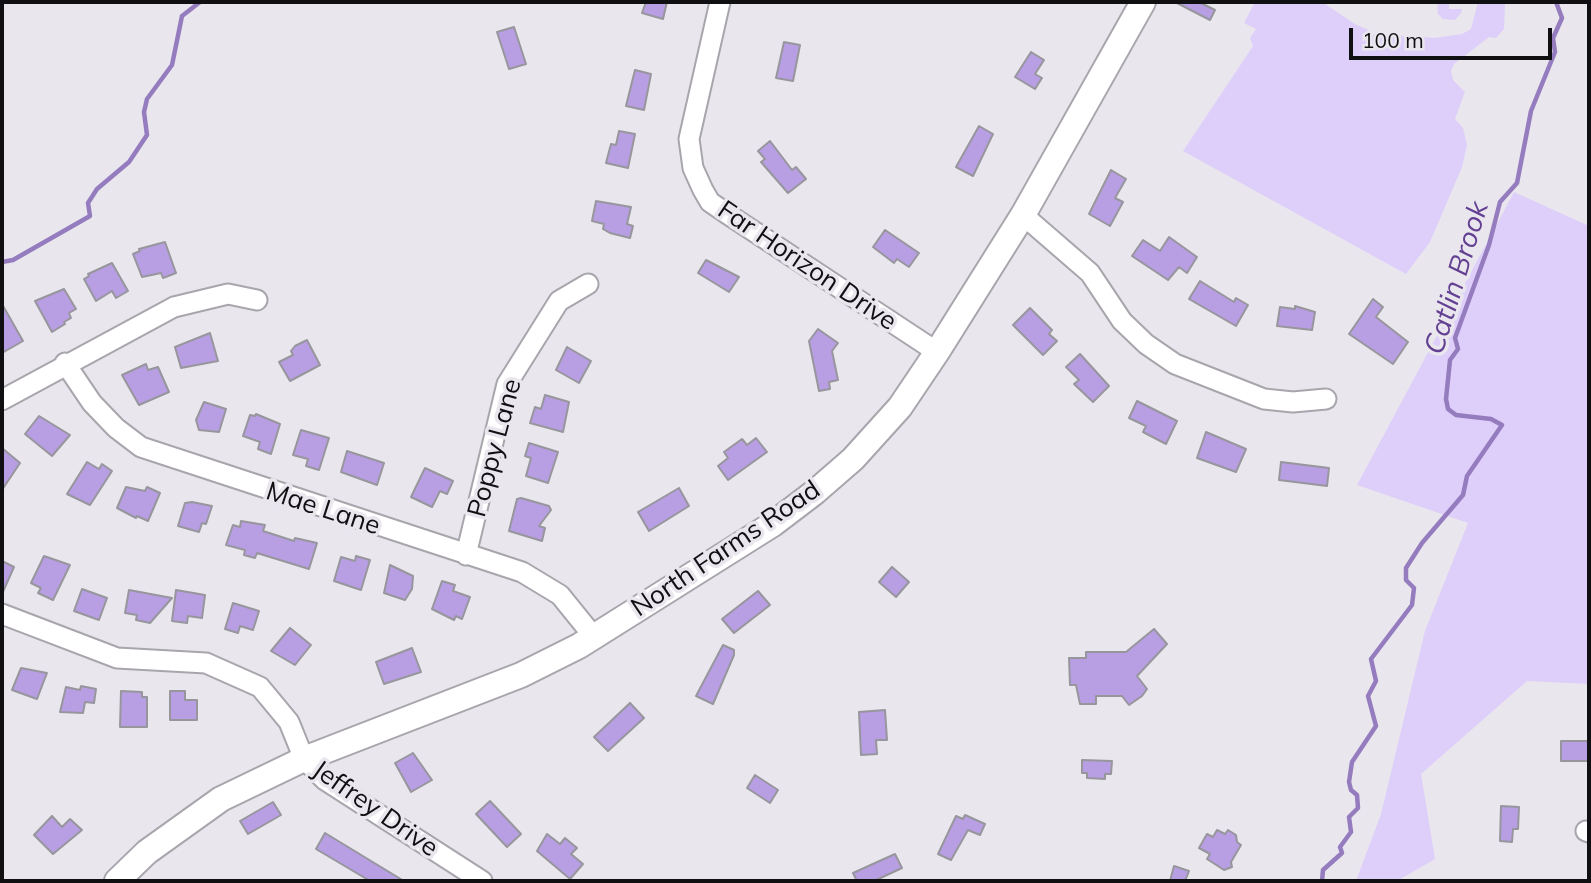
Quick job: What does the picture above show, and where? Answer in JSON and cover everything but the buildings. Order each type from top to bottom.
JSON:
[{"type":"main road","name":"North Farms Road","points":[[117,881],[147,852],[221,799],[304,759],[521,676],[594,637],[773,524],[815,492],[853,458],[900,407],[937,352],[1023,215],[1143,2]]},
{"type":"street","name":"Far Horizon Drive","points":[[720,2],[690,139],[693,168],[703,191],[710,202],[937,352]]},
{"type":"street","points":[[1023,215],[1090,273],[1122,321],[1146,344],[1175,364],[1264,399],[1293,402],[1326,399]]},
{"type":"street","name":"Poppy Lane","points":[[466,555],[507,384],[559,301],[588,284]]},
{"type":"street","points":[[2,400],[65,363],[174,307],[228,294],[257,300]]},
{"type":"street","name":"Mae Lane","points":[[65,363],[92,403],[116,428],[141,447],[522,572],[560,595],[594,637]]},
{"type":"street","points":[[2,614],[117,658],[206,663],[238,675],[260,687],[289,722],[304,759]]},
{"type":"street","name":"Jeffrey Drive","points":[[304,759],[325,780],[482,881]]},
{"type":"shaded area","points":[[1255,2],[1322,2],[1355,24],[1377,34],[1435,38],[1462,34],[1471,29],[1478,2],[1505,2],[1504,29],[1496,38],[1489,37],[1454,64],[1451,71],[1453,80],[1465,92],[1455,119],[1463,128],[1467,145],[1462,167],[1430,242],[1406,274],[1183,151],[1253,46],[1250,38],[1256,29],[1244,23]]},
{"type":"shaded area","points":[[1437,2],[1449,2],[1449,9],[1462,9],[1461,13],[1455,20],[1443,19],[1438,14]]},
{"type":"shaded area","points":[[1514,192],[1589,226],[1589,684],[1527,681],[1421,774],[1435,859],[1397,881],[1356,881],[1381,814],[1425,631],[1468,523],[1357,485]]},
{"type":"waterway","points":[[2,262],[13,260],[90,216],[88,203],[97,189],[129,162],[147,135],[144,112],[147,99],[172,65],[182,16],[200,2]]},
{"type":"waterway","name":"Catlin Brook","points":[[1322,881],[1323,870],[1342,853],[1340,847],[1351,832],[1349,817],[1358,808],[1357,795],[1351,790],[1349,782],[1352,762],[1376,726],[1368,696],[1376,681],[1371,659],[1412,605],[1414,588],[1406,580],[1406,568],[1422,543],[1463,495],[1467,476],[1502,425],[1491,419],[1456,415],[1448,409],[1446,399],[1450,360],[1458,349],[1455,338],[1489,245],[1500,202],[1517,183],[1531,111],[1555,52],[1553,38],[1562,18],[1556,2]]}]
